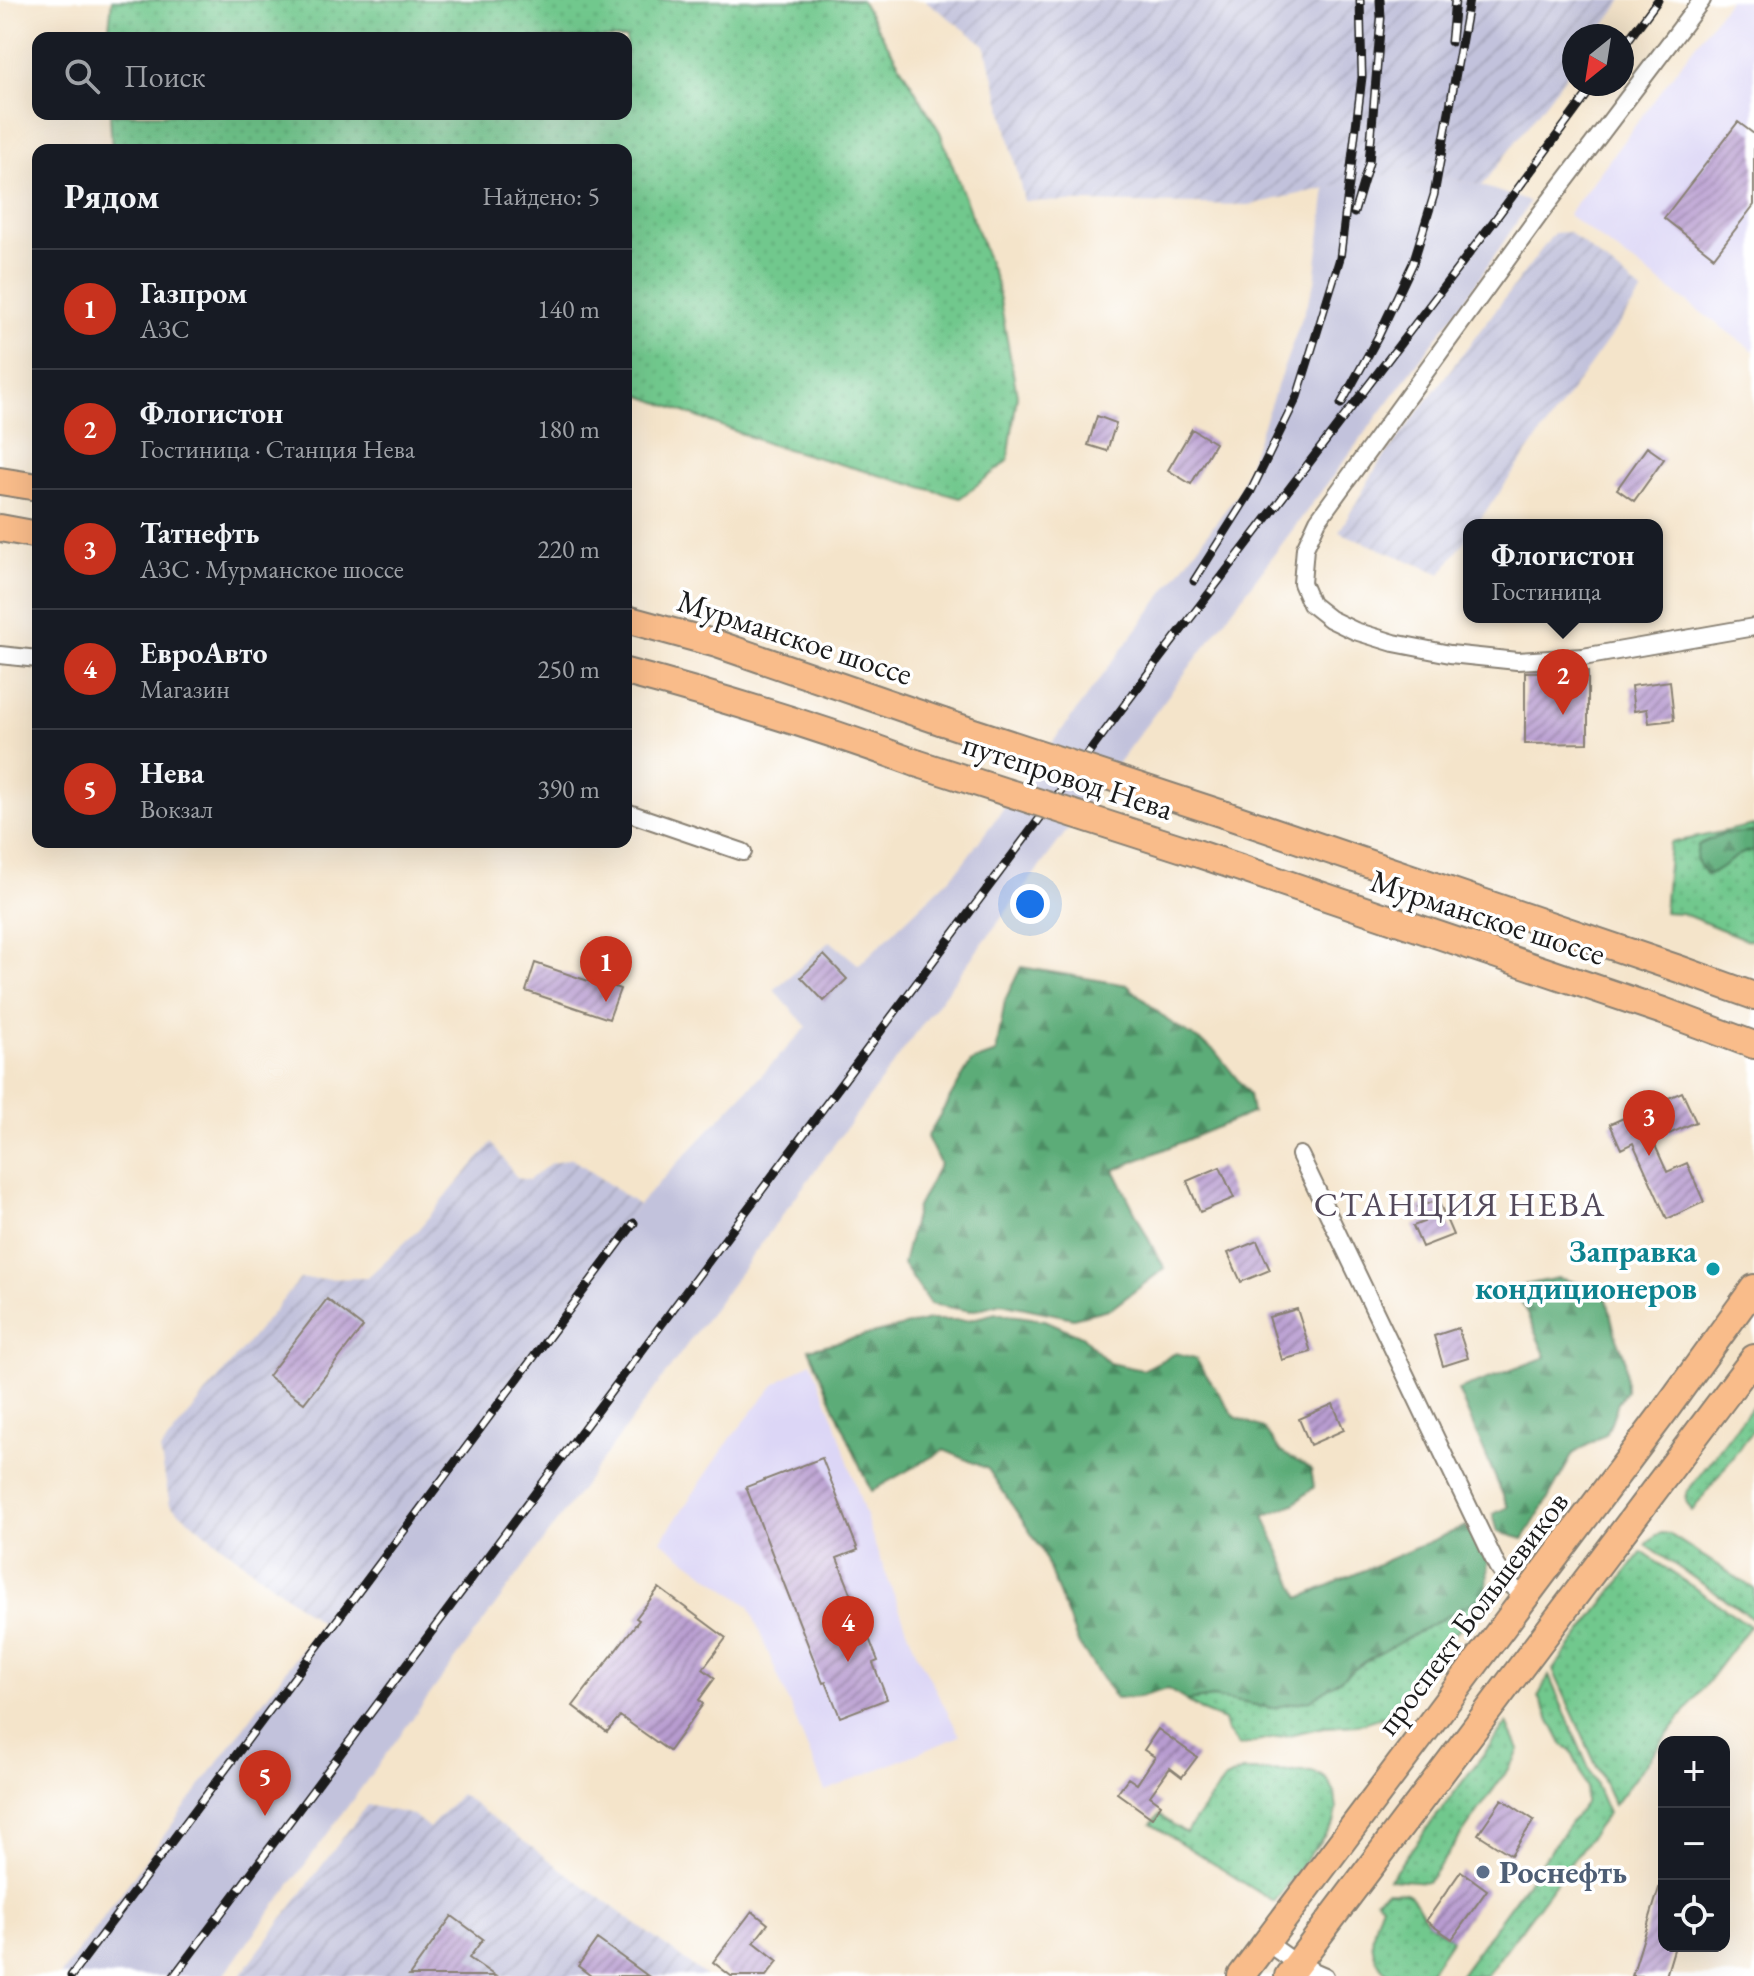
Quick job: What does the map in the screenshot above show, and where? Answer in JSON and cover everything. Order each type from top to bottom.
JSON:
[{"type":"main road","points":[[0,481],[32,486]]},
{"type":"main road","points":[[0,528],[32,534]]},
{"type":"main road","name":"Мурманское шоссе","points":[[632,621],[717,644],[943,722]]},
{"type":"main road","name":"путепровод Нева","points":[[632,674],[856,741],[1199,854]]},
{"type":"main road","name":"путепровод Нева","points":[[943,722],[1226,815]]},
{"type":"main road","name":"Мурманское шоссе","points":[[1226,815],[1754,996]]},
{"type":"main road","name":"Мурманское шоссе","points":[[1199,854],[1663,1011],[1754,1045]]},
{"type":"main road","name":"проспект Большевиков","points":[[1241,1976],[1526,1598],[1754,1288]]},
{"type":"main road","points":[[1293,1970],[1754,1358]]},
{"type":"street","points":[[1702,0],[1521,240],[1318,520],[1305,548],[1302,583],[1311,604],[1330,619],[1355,631],[1394,643],[1450,654],[1517,661],[1583,657],[1754,627]]},
{"type":"street","points":[[0,655],[32,658]]},
{"type":"street","points":[[632,814],[743,852]]},
{"type":"street","points":[[1300,1155],[1497,1566],[1509,1584],[1526,1598]]},
{"type":"street","points":[[1266,1942],[1293,1970],[1325,1976]]},
{"type":"shaded area","points":[[925,0],[1623,0],[1605,24],[1562,24],[1562,81],[1482,186],[1410,170],[1249,205],[1024,201],[985,45]]},
{"type":"shaded area","points":[[1729,0],[1754,0],[1754,351],[1568,215]]},
{"type":"shaded area","points":[[1410,170],[1482,186],[1530,202],[1467,297],[958,976],[223,1976],[60,1976],[321,1623],[638,1205],[807,1027],[774,990],[830,941],[859,965],[957,871],[1238,493],[1315,282],[1326,188]]},
{"type":"shaded area","points":[[1569,232],[1642,292],[1480,519],[1463,519],[1463,543],[1441,574],[1339,532],[1378,465],[1554,233]]},
{"type":"shaded area","points":[[492,1143],[517,1178],[529,1180],[550,1164],[572,1158],[638,1205],[321,1623],[170,1505],[160,1450],[300,1279],[367,1278],[415,1233]]},
{"type":"shaded area","points":[[811,1362],[834,1418],[876,1548],[916,1652],[960,1736],[825,1791],[749,1606],[661,1541],[731,1438],[774,1385]]},
{"type":"shaded area","points":[[460,1794],[706,1976],[240,1976],[367,1805],[413,1815],[429,1828]]},
{"type":"green space","points":[[112,0],[861,0],[940,132],[997,284],[1017,395],[1008,461],[960,498],[769,444],[632,392],[632,144],[112,144],[110,120],[632,120],[632,32],[109,32]]},
{"type":"green space","points":[[1754,825],[1754,940],[1681,913],[1664,912],[1670,843]]},
{"type":"green space","points":[[1754,832],[1754,851],[1740,854],[1706,875],[1696,859],[1698,845],[1722,834]]},
{"type":"green space","points":[[1021,967],[1127,985],[1167,1020],[1214,1050],[1249,1094],[1252,1113],[1114,1170],[1165,1268],[1112,1308],[1073,1318],[1001,1303],[971,1311],[930,1304],[903,1264],[917,1207],[940,1164],[927,1137],[971,1062],[996,1053],[1005,1000]]},
{"type":"green space","points":[[1558,1278],[1586,1285],[1607,1299],[1625,1358],[1626,1391],[1607,1433],[1573,1454],[1523,1539],[1498,1532],[1493,1514],[1508,1507],[1458,1390],[1546,1357],[1515,1287]]},
{"type":"green space","points":[[996,1313],[1045,1320],[1082,1336],[1109,1363],[1143,1370],[1176,1353],[1195,1358],[1235,1417],[1263,1428],[1281,1452],[1311,1469],[1314,1487],[1294,1504],[1264,1516],[1300,1598],[1466,1526],[1488,1561],[1487,1594],[1366,1661],[1311,1700],[1271,1708],[1213,1697],[1187,1701],[1167,1689],[1139,1697],[1116,1699],[1078,1643],[1042,1550],[988,1469],[944,1450],[871,1491],[809,1349],[929,1320],[968,1320]]},
{"type":"green space","points":[[1754,1404],[1754,1429],[1692,1511],[1686,1501],[1687,1492]]},
{"type":"green space","points":[[1662,1533],[1669,1534],[1754,1589],[1754,1619],[1646,1545]]},
{"type":"green space","points":[[1642,1552],[1750,1626],[1666,1736],[1658,1736],[1658,1747],[1614,1805],[1553,1670]]},
{"type":"green space","points":[[1487,1594],[1462,1626],[1426,1662],[1386,1716],[1357,1725],[1324,1727],[1239,1746],[1227,1731],[1224,1720],[1187,1701],[1213,1697],[1271,1708],[1315,1697],[1366,1661]]},
{"type":"green space","points":[[1549,1676],[1608,1813],[1486,1976],[1459,1976],[1585,1803],[1586,1787],[1580,1770],[1571,1751],[1562,1744],[1538,1697]]},
{"type":"green space","points":[[1507,1723],[1519,1749],[1515,1759],[1430,1879],[1427,1882],[1389,1879]]},
{"type":"green space","points":[[1242,1771],[1313,1772],[1327,1779],[1335,1793],[1337,1810],[1334,1823],[1274,1902],[1151,1824],[1159,1815],[1186,1833],[1224,1780]]},
{"type":"green space","points":[[1387,1891],[1409,1894],[1428,1922],[1452,1939],[1427,1976],[1389,1976],[1376,1959],[1372,1942],[1382,1904],[1376,1899]]},
{"type":"building","points":[[1738,122],[1754,134],[1754,205],[1714,257],[1664,218]]},
{"type":"building","points":[[1097,416],[1116,423],[1107,451],[1088,445]]},
{"type":"building","points":[[1192,429],[1215,443],[1191,484],[1168,470]]},
{"type":"building","points":[[1647,447],[1664,459],[1634,501],[1617,489]]},
{"type":"building","points":[[1588,671],[1588,743],[1525,744],[1525,672]]},
{"type":"building","points":[[1670,681],[1674,720],[1649,723],[1647,709],[1634,711],[1631,686]]},
{"type":"building","points":[[824,955],[847,979],[824,1001],[801,977]]},
{"type":"building","points":[[535,963],[620,989],[609,1019],[526,991]]},
{"type":"building","points":[[1682,1092],[1696,1122],[1653,1141],[1667,1172],[1687,1163],[1704,1202],[1667,1219],[1633,1143],[1621,1149],[1610,1124]]},
{"type":"building","points":[[1220,1167],[1234,1198],[1200,1212],[1187,1181]]},
{"type":"building","points":[[1438,1200],[1453,1235],[1422,1247],[1413,1226],[1424,1222],[1418,1207]]},
{"type":"building","points":[[1257,1241],[1270,1270],[1241,1282],[1228,1253]]},
{"type":"building","points":[[327,1299],[363,1327],[304,1403],[268,1376]]},
{"type":"building","points":[[1297,1309],[1311,1352],[1282,1360],[1269,1317]]},
{"type":"building","points":[[1458,1328],[1468,1358],[1443,1366],[1434,1336]]},
{"type":"building","points":[[1333,1404],[1344,1430],[1310,1445],[1299,1419]]},
{"type":"building","points":[[822,1458],[858,1550],[837,1558],[878,1661],[873,1663],[887,1699],[840,1717],[826,1682],[823,1683],[746,1487]]},
{"type":"building","points":[[659,1588],[726,1638],[703,1669],[715,1678],[699,1700],[703,1704],[669,1751],[620,1716],[607,1732],[573,1706],[639,1620],[636,1618]]},
{"type":"building","points":[[1158,1729],[1197,1757],[1182,1777],[1170,1768],[1150,1796],[1161,1804],[1152,1818],[1117,1793],[1128,1778],[1137,1784],[1155,1757],[1144,1750]]},
{"type":"building","points":[[1502,1799],[1534,1820],[1511,1855],[1478,1834]]},
{"type":"building","points":[[1461,1871],[1487,1890],[1452,1939],[1426,1921]]},
{"type":"building","points":[[1658,1892],[1658,1952],[1673,1952],[1666,1976],[1632,1976]]},
{"type":"building","points":[[752,1911],[768,1924],[754,1942],[778,1961],[766,1976],[731,1976],[713,1962]]},
{"type":"building","points":[[452,1916],[483,1939],[469,1958],[495,1976],[409,1976]]},
{"type":"building","points":[[597,1939],[648,1976],[591,1976],[578,1966]]},
{"type":"railway","points":[[1194,581],[1251,491],[1297,397],[1340,258],[1362,77],[1360,0]]},
{"type":"railway","points":[[1354,213],[1369,163],[1380,0]]},
{"type":"railway","points":[[1451,42],[1455,0]]},
{"type":"railway","points":[[1341,404],[1378,337],[1413,263],[1434,195],[1469,0]]},
{"type":"railway","points":[[1634,32],[1658,0]]},
{"type":"railway","points":[[174,1976],[1159,659],[1586,96]]},
{"type":"railway","points":[[71,1976],[634,1223]]},
{"type":"place","name":"Флогистон","points":[[1563,715]]},
{"type":"place","name":"Газпром","points":[[606,1002]]},
{"type":"place","name":"Татнефть","points":[[1649,1156]]},
{"type":"place","name":"Заправка кондиционеров","points":[[1713,1269]]},
{"type":"place","name":"ЕвроАвто","points":[[848,1662]]},
{"type":"place","name":"Нева","points":[[265,1816]]},
{"type":"place","name":"Роснефть","points":[[1483,1872]]},
{"type":"district","name":"СТАНЦИЯ НЕВА","points":[[1460,1204]]}]
